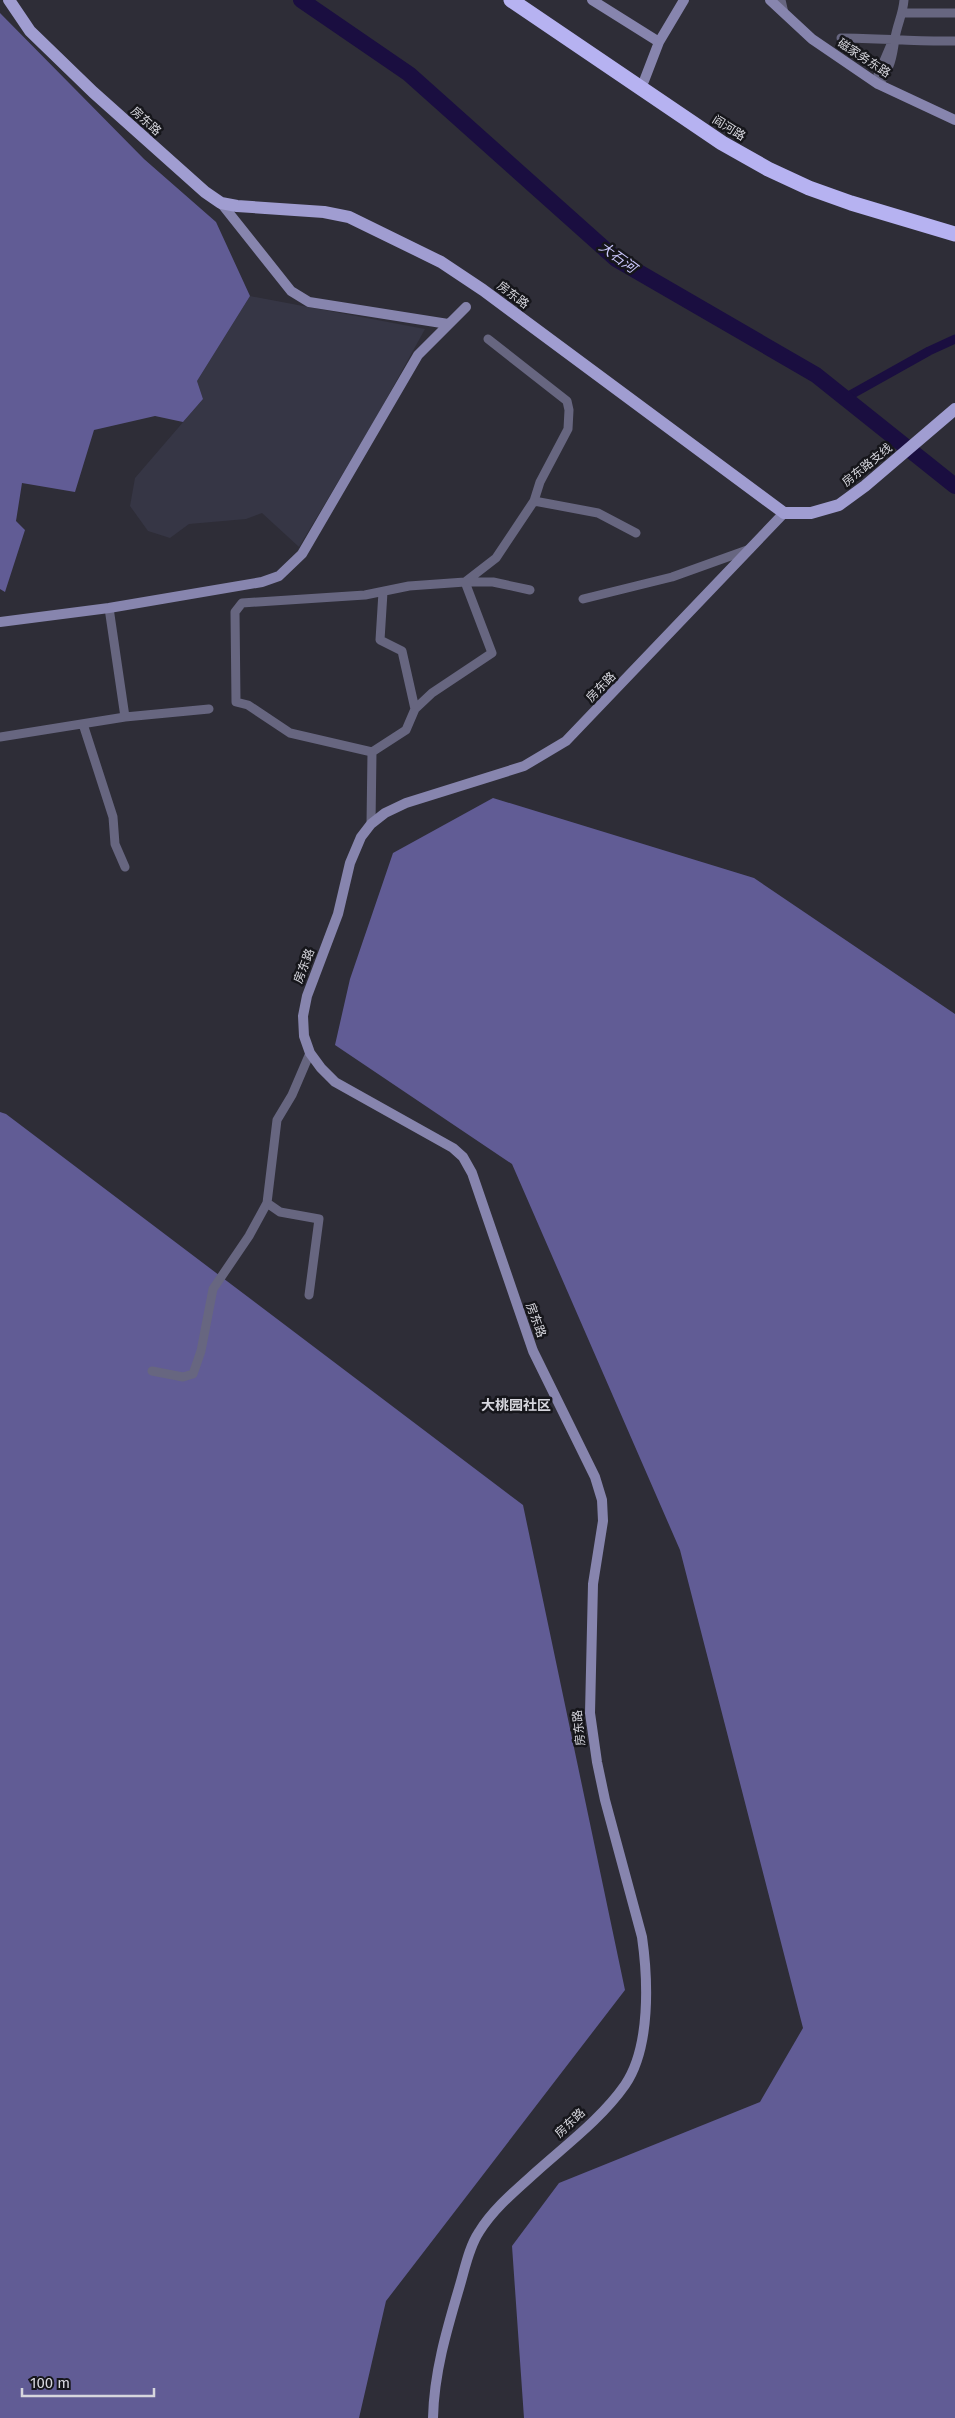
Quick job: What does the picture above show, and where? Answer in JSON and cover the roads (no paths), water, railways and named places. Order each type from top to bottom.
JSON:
[{"type":"highway","name":"阎河路","points":[[511,0],[722,143],[768,169],[809,188],[851,203],[955,234]]},
{"type":"main road","name":"房东路","points":[[9,0],[30,31],[86,86],[195,185],[221,202],[255,208],[324,212],[349,217],[441,262],[483,290],[784,513],[566,741],[524,766],[406,802],[385,813],[371,824],[361,837],[350,863],[338,914],[307,996],[303,1016],[304,1036],[310,1053],[335,1082],[453,1148],[463,1157],[478,1188],[533,1350],[595,1478],[602,1500],[603,1521],[593,1584],[590,1713],[597,1762],[642,1937],[646,1966],[644,2026],[635,2062],[627,2083],[587,2126],[514,2192],[478,2232],[466,2263],[443,2344],[436,2377],[433,2418]]},
{"type":"main road","points":[[592,0],[659,42]]},
{"type":"main road","points":[[644,81],[659,42],[684,0]]},
{"type":"main road","name":"磁家务东路","points":[[770,0],[812,39],[878,84],[955,120]]},
{"type":"main road","points":[[221,202],[291,291],[309,302],[448,324]]},
{"type":"main road","points":[[0,622],[109,608],[262,582],[279,576],[302,554],[418,355],[466,307]]},
{"type":"main road","name":"房东路支线","points":[[784,513],[811,513],[828,510],[839,505],[865,486],[955,409]]},
{"type":"street","points":[[780,0],[784,13]]},
{"type":"street","points":[[878,84],[884,78],[896,47],[895,38],[903,13],[904,0]]},
{"type":"street","points":[[903,13],[955,13]]},
{"type":"street","points":[[841,38],[895,38],[909,42],[955,41]]},
{"type":"street","points":[[465,582],[496,558],[534,501],[540,482],[568,429],[569,410],[567,401],[488,339]]},
{"type":"street","points":[[534,501],[598,512],[636,533]]},
{"type":"street","points":[[583,599],[672,577],[750,549]]},
{"type":"street","points":[[465,582],[492,653],[432,693],[415,709],[406,730],[372,752],[290,733],[248,705],[236,702],[235,612],[242,603],[356,596],[408,586],[465,582],[493,582],[530,590]]},
{"type":"street","points":[[383,592],[380,640],[402,650],[415,709]]},
{"type":"street","points":[[109,608],[125,717]]},
{"type":"street","points":[[0,737],[125,717],[209,709]]},
{"type":"street","points":[[83,724],[114,816],[115,844],[125,867]]},
{"type":"street","points":[[371,824],[372,752]]},
{"type":"street","points":[[152,1371],[183,1377],[193,1374],[201,1351],[212,1289],[249,1236],[268,1203],[277,1120],[292,1095],[310,1053]]},
{"type":"street","points":[[268,1203],[280,1212],[319,1219],[309,1295]]},
{"type":"waterway","name":"大石河","points":[[301,0],[409,74],[616,259],[816,375],[955,486]]},
{"type":"waterway","points":[[845,398],[929,351],[955,339]]},
{"type":"district","name":"大桃园社区","points":[[516,1405]]}]
